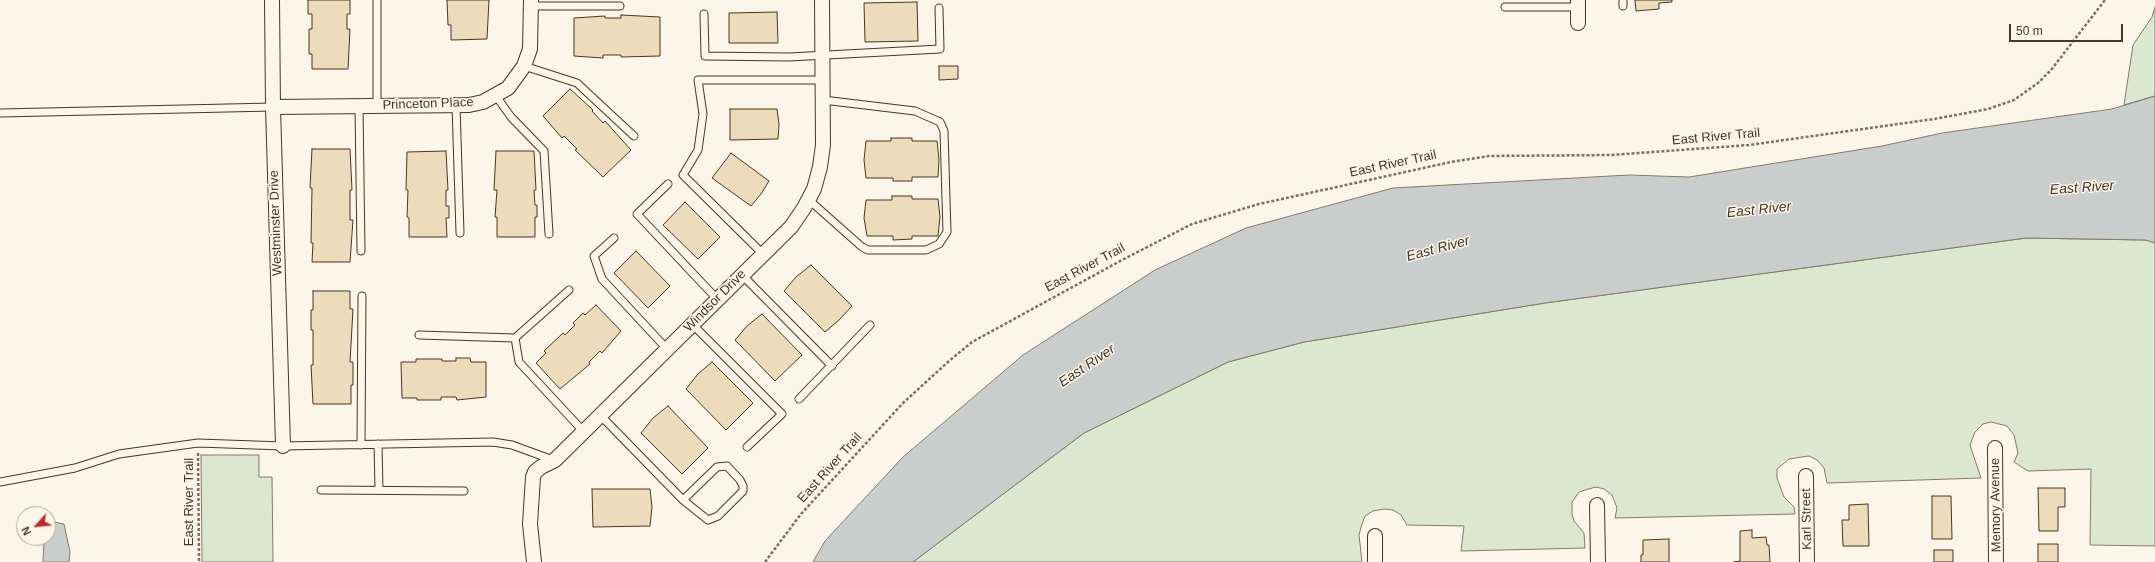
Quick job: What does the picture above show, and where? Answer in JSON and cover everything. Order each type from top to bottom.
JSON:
[{"type":"street","name":"Westminster Drive","points":[[272,0],[273,107],[283,446]]},
{"type":"street","name":"Windsor Drive","points":[[534,562],[530,524],[533,477],[541,467],[555,460],[791,227],[809,200],[820,167],[823,145],[822,0]]},
{"type":"street","name":"Princeton Place","points":[[273,107],[456,105],[483,102],[508,88],[524,66],[530,49],[531,3]]},
{"type":"street","points":[[1578,3],[1578,23]]},
{"type":"street","name":"Memory Avenue","points":[[1995,448],[1996,562]]},
{"type":"street","name":"Karl Street","points":[[1806,476],[1807,562]]},
{"type":"street","points":[[1597,505],[1598,562]]},
{"type":"street","points":[[1375,536],[1375,562]]},
{"type":"lane","points":[[377,0],[377,106]]},
{"type":"lane","points":[[531,3],[620,6]]},
{"type":"lane","points":[[1505,7],[1578,3]]},
{"type":"lane","points":[[704,14],[705,56],[789,57],[822,54],[940,49],[939,8]]},
{"type":"lane","points":[[524,66],[577,83],[634,136]]},
{"type":"lane","points":[[763,254],[683,175],[698,150],[703,114],[698,80],[823,80]]},
{"type":"lane","points":[[496,96],[511,117],[544,151],[549,234]]},
{"type":"lane","points":[[809,200],[862,247],[868,250],[926,250],[939,244],[946,232],[944,132],[940,122],[915,111],[823,100]]},
{"type":"lane","points":[[456,105],[460,233]]},
{"type":"lane","points":[[359,106],[361,251]]},
{"type":"lane","points":[[0,113],[273,107]]},
{"type":"lane","points":[[668,184],[637,214],[717,299]]},
{"type":"lane","points":[[614,238],[594,256],[602,279],[667,349]]},
{"type":"lane","points":[[742,275],[832,366]]},
{"type":"lane","points":[[419,335],[515,338],[569,290]]},
{"type":"lane","points":[[361,445],[362,296]]},
{"type":"lane","points":[[692,324],[782,414],[747,447]]},
{"type":"lane","points":[[799,400],[870,325]]},
{"type":"lane","points":[[515,338],[519,362],[583,432]]},
{"type":"lane","points":[[600,415],[683,500],[708,520],[718,516],[743,491],[740,480],[727,466],[717,467],[683,500]]},
{"type":"lane","points":[[0,482],[75,468],[119,454],[198,443],[283,446],[493,442],[512,445],[555,460]]},
{"type":"lane","points":[[378,444],[379,490]]},
{"type":"lane","points":[[321,490],[464,491]]},
{"type":"path","name":"East River Trail","points":[[765,562],[801,514],[903,404],[949,360],[972,342],[1115,263],[1192,224],[1259,204],[1450,162],[1481,157],[1611,155],[1749,145],[1934,119],[1988,109],[2014,100],[2038,84],[2051,70],[2105,0]]},
{"type":"path","name":"East River Trail","points":[[198,443],[199,562]]},
{"type":"green space","points":[[2155,7],[2155,96],[2124,105],[2133,45],[2152,17]]},
{"type":"green space","points":[[2026,238],[2146,240],[2155,243],[2155,546],[2090,545],[2091,469],[2028,471],[2014,462],[2018,453],[2014,435],[2007,426],[1991,422],[1983,424],[1975,432],[1970,445],[1981,478],[1827,483],[1824,468],[1817,460],[1809,456],[1789,459],[1777,469],[1777,478],[1784,497],[1794,507],[1795,514],[1615,518],[1617,508],[1612,495],[1604,489],[1596,487],[1585,490],[1579,492],[1572,502],[1572,514],[1574,521],[1584,533],[1585,548],[1461,551],[1464,526],[1407,525],[1401,515],[1393,510],[1384,509],[1373,511],[1365,516],[1359,535],[1362,562],[913,562],[1084,433],[1228,362],[1304,342],[1545,303]]},
{"type":"green space","points":[[201,455],[259,455],[259,477],[272,477],[273,562],[202,562]]},
{"type":"water","name":"East River","points":[[2155,96],[2155,243],[2146,240],[2026,238],[1545,303],[1304,342],[1228,362],[1084,433],[913,562],[813,562],[825,541],[903,457],[1023,355],[1155,270],[1246,228],[1393,188],[1629,175],[1689,177],[1882,146],[1942,133],[2112,109]]},
{"type":"water","points":[[56,522],[64,524],[70,552],[69,562],[43,562],[44,546],[56,546]]},
{"type":"building","points":[[308,0],[350,0],[350,14],[347,14],[347,29],[350,29],[348,69],[312,69],[312,54],[309,54],[309,29],[312,29],[312,14],[308,14]]},
{"type":"building","points":[[447,0],[489,0],[487,39],[451,40],[451,25],[448,25]]},
{"type":"building","points":[[1635,0],[1672,0],[1672,2],[1659,3],[1659,9],[1636,11]]},
{"type":"building","points":[[917,2],[918,41],[865,42],[864,3]]},
{"type":"building","points":[[777,12],[778,43],[729,43],[729,13]]},
{"type":"building","points":[[621,15],[660,17],[660,56],[621,57],[621,55],[603,55],[603,58],[574,56],[574,18],[605,16],[605,18],[621,18]]},
{"type":"building","points":[[939,66],[958,66],[958,79],[939,80]]},
{"type":"building","points":[[570,89],[593,110],[592,111],[603,123],[605,121],[631,150],[603,177],[575,150],[577,149],[564,136],[562,138],[543,116]]},
{"type":"building","points":[[730,109],[777,109],[779,124],[778,139],[730,140]]},
{"type":"building","points":[[891,138],[912,138],[912,141],[937,141],[939,159],[938,177],[912,177],[912,181],[893,181],[893,178],[866,178],[864,160],[866,141],[891,141]]},
{"type":"building","points":[[312,149],[350,149],[352,190],[350,190],[350,220],[353,220],[350,262],[312,262],[312,188],[310,188]]},
{"type":"building","points":[[446,151],[448,190],[446,190],[446,206],[449,206],[449,218],[446,218],[447,237],[409,237],[409,218],[407,217],[408,190],[406,190],[407,152]]},
{"type":"building","points":[[496,151],[534,151],[536,190],[534,190],[535,205],[537,205],[537,217],[535,217],[535,237],[497,237],[497,217],[495,217],[497,190],[494,190]]},
{"type":"building","points":[[731,153],[769,181],[751,206],[712,178]]},
{"type":"building","points":[[892,196],[912,196],[912,199],[938,199],[940,217],[938,236],[912,236],[912,239],[893,240],[893,236],[867,236],[864,218],[866,200],[892,200]]},
{"type":"building","points":[[685,202],[720,237],[698,259],[663,225]]},
{"type":"building","points":[[636,251],[670,286],[648,308],[614,273]]},
{"type":"building","points":[[811,265],[852,306],[825,332],[784,291],[796,277]]},
{"type":"building","points":[[313,291],[350,291],[350,309],[353,309],[350,362],[353,362],[351,404],[313,404],[311,365],[313,365],[313,330],[311,330],[311,310],[313,310]]},
{"type":"building","points":[[596,305],[621,331],[602,353],[600,351],[589,362],[590,364],[560,389],[536,363],[546,353],[544,351],[563,333],[565,335],[575,325],[573,323],[583,313],[585,315]]},
{"type":"building","points":[[762,314],[802,355],[775,381],[735,340],[747,326]]},
{"type":"building","points":[[456,358],[470,358],[471,362],[486,362],[486,397],[457,400],[456,397],[441,397],[441,400],[417,400],[417,398],[402,398],[401,362],[416,362],[416,359],[442,359],[442,361],[456,361]]},
{"type":"building","points":[[712,362],[753,403],[726,430],[686,389],[698,374]]},
{"type":"building","points":[[668,406],[708,448],[682,474],[641,433],[653,418]]},
{"type":"building","points":[[2038,488],[2065,488],[2065,507],[2058,507],[2058,531],[2039,531]]},
{"type":"building","points":[[592,489],[650,489],[652,507],[650,526],[593,527]]},
{"type":"building","points":[[1932,496],[1951,496],[1952,539],[1932,539]]},
{"type":"building","points":[[1868,504],[1869,546],[1843,546],[1842,520],[1849,520],[1849,505]]},
{"type":"building","points":[[1752,530],[1752,538],[1766,537],[1767,545],[1769,545],[1770,562],[1734,562],[1740,561],[1740,531]]},
{"type":"building","points":[[1669,539],[1669,562],[1641,562],[1641,555],[1643,555],[1643,540]]},
{"type":"building","points":[[2038,544],[2058,544],[2058,562],[2038,562]]},
{"type":"building","points":[[1934,550],[1953,550],[1953,562],[1934,562]]}]
